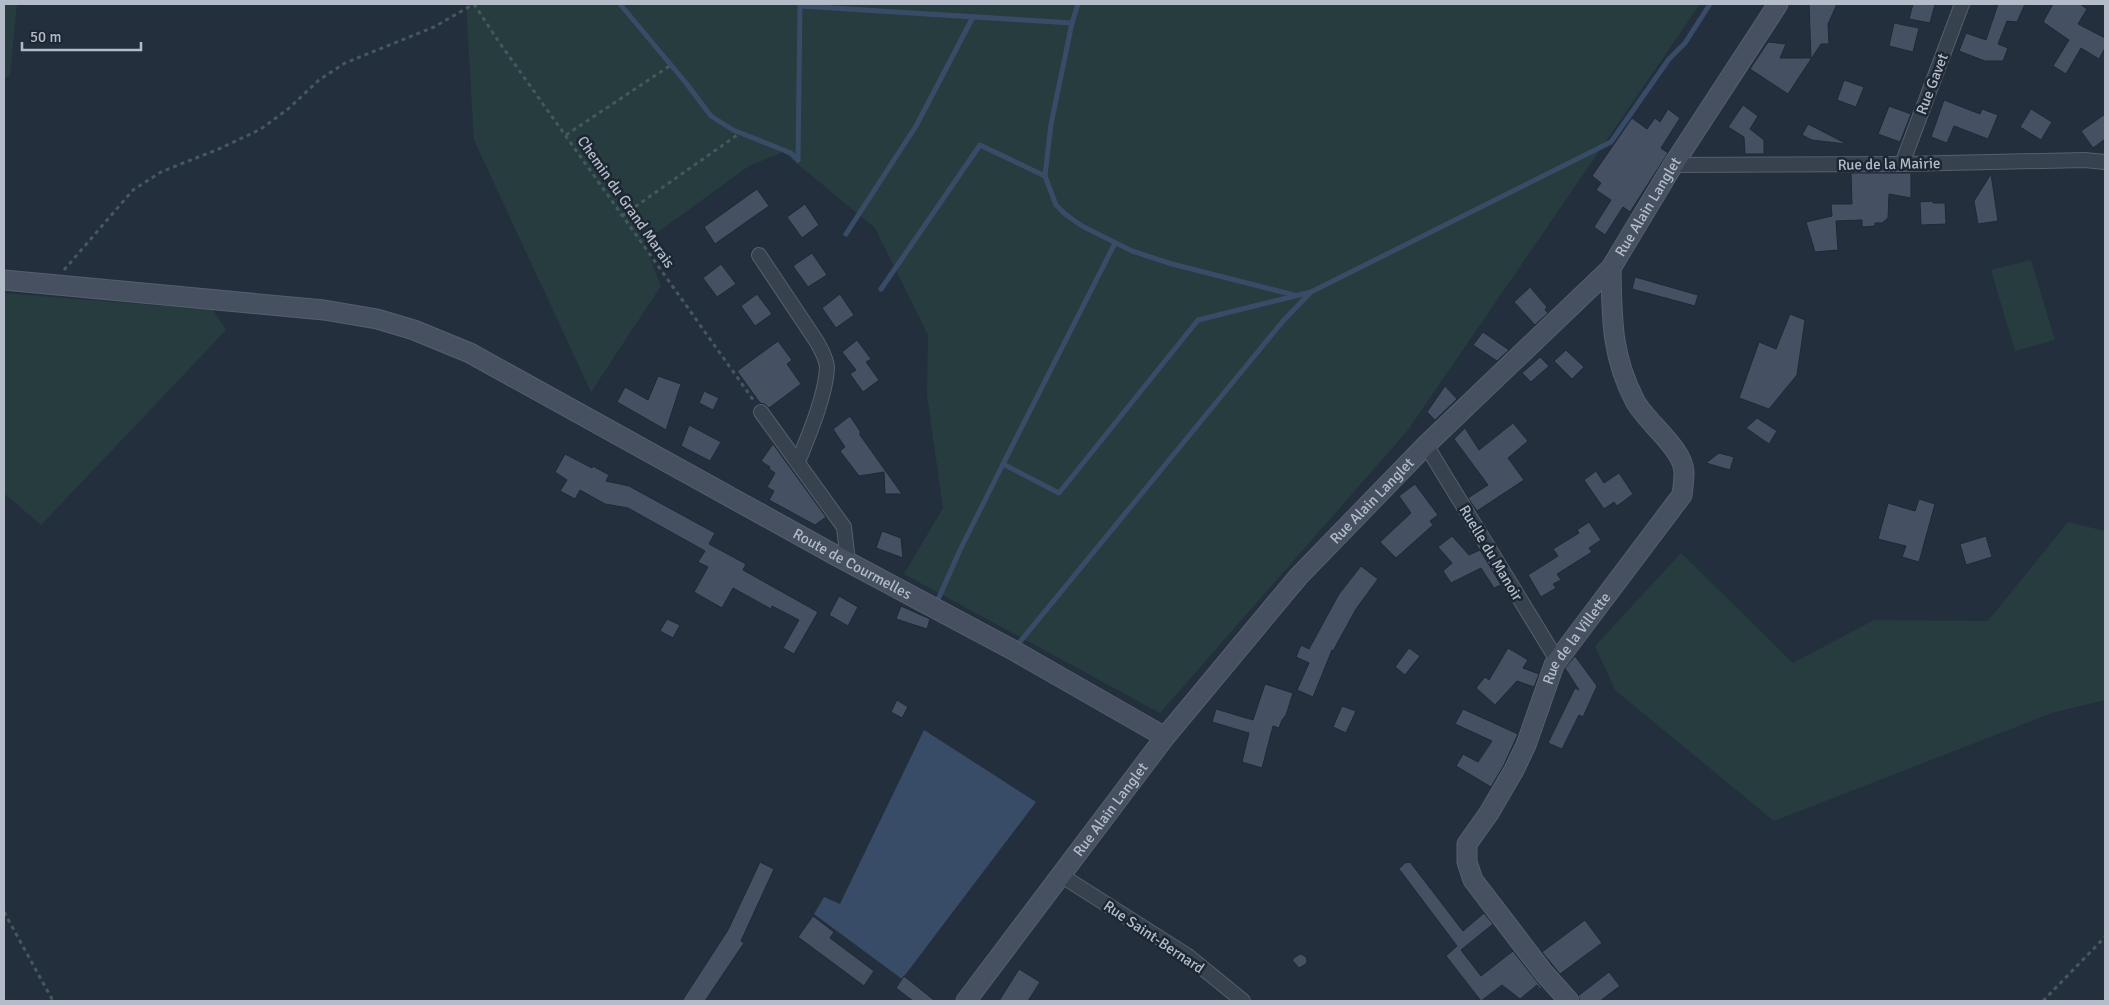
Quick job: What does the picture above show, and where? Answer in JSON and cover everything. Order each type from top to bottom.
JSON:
[{"type":"street","name":"Rue Gavet","points":[[1902,164],[1962,4]]},
{"type":"street","name":"Rue Alain Langlet","points":[[966,1001],[1165,737],[1298,577],[1426,445],[1611,268],[1773,5]]},
{"type":"street","name":"Rue de la Mairie","points":[[1674,165],[1902,164],[2084,160],[2105,162]]},
{"type":"street","points":[[759,255],[817,342],[824,355],[827,367],[812,427],[798,462]]},
{"type":"street","name":"Rue de la Villette","points":[[1569,1001],[1544,973],[1473,880],[1467,862],[1467,844],[1489,813],[1514,770],[1526,745],[1557,660],[1682,495],[1684,470],[1677,454],[1636,402],[1616,356],[1612,319],[1611,268]]},
{"type":"street","name":"Route de Courmelles","points":[[4,280],[324,310],[377,319],[414,330],[470,353],[540,390],[848,562],[1010,648],[1165,737]]},
{"type":"street","points":[[761,412],[844,527],[848,562]]},
{"type":"street","name":"Ruelle du Manoir","points":[[1426,445],[1557,660]]},
{"type":"street","name":"Rue Saint-Bernard","points":[[1062,876],[1188,956],[1243,1001]]},
{"type":"path","name":"Chemin du Grand Marais","points":[[474,4],[761,412]]},
{"type":"path","points":[[52,285],[133,190],[161,172],[221,148],[261,129],[288,109],[319,80],[345,63],[434,27],[474,4]]},
{"type":"path","points":[[566,135],[671,65]]},
{"type":"path","points":[[622,216],[740,133]]},
{"type":"path","points":[[4,912],[53,1001]]},
{"type":"path","points":[[2043,1001],[2105,938]]},
{"type":"green space","points":[[4,4],[17,4],[10,75],[4,79]]},
{"type":"green space","points":[[466,4],[1700,4],[1408,430],[1160,713],[904,574],[943,508],[927,395],[928,335],[875,228],[783,152],[749,166],[644,242],[661,286],[591,392],[474,140]]},
{"type":"green space","points":[[2031,260],[2055,340],[2015,351],[1991,270]]},
{"type":"green space","points":[[4,293],[213,310],[226,330],[41,525],[4,493]]},
{"type":"green space","points":[[2068,522],[2105,531],[2105,700],[2052,713],[1774,821],[1615,690],[1595,646],[1681,553],[1793,663],[1874,620],[1988,621]]},
{"type":"water","points":[[924,730],[1036,802],[902,979],[814,914],[824,897],[840,904]]},
{"type":"building","points":[[1809,4],[1837,4],[1828,24],[1829,44],[1821,44],[1788,94],[1750,69],[1768,42],[1786,44],[1780,58],[1811,58]]},
{"type":"building","points":[[1913,4],[1935,4],[1930,23],[1909,19]]},
{"type":"building","points":[[1998,4],[2025,4],[2017,22],[2007,21],[1998,44],[2008,48],[2003,61],[1985,61],[1959,51],[1966,33],[1986,40]]},
{"type":"building","points":[[2053,4],[2080,4],[2087,9],[2078,24],[2105,38],[2105,48],[2099,59],[2081,48],[2066,74],[2053,66],[2069,40],[2043,22]]},
{"type":"building","points":[[1894,23],[1919,28],[1913,52],[1889,46]]},
{"type":"building","points":[[1844,80],[1864,87],[1856,107],[1837,100]]},
{"type":"building","points":[[1944,100],[1980,114],[1982,109],[1998,115],[1988,139],[1954,126],[1947,143],[1931,137]]},
{"type":"building","points":[[1743,105],[1758,116],[1750,129],[1764,140],[1764,154],[1745,154],[1744,137],[1728,127]]},
{"type":"building","points":[[1889,106],[1911,114],[1900,142],[1878,134]]},
{"type":"building","points":[[1668,109],[1680,118],[1661,148],[1668,153],[1630,212],[1623,207],[1605,235],[1594,227],[1611,200],[1596,190],[1601,183],[1592,176],[1632,118],[1647,129],[1655,118],[1660,122]]},
{"type":"building","points":[[2031,109],[2052,122],[2041,140],[2020,127]]},
{"type":"building","points":[[2105,114],[2105,139],[2093,148],[2081,131]]},
{"type":"building","points":[[1808,124],[1845,144],[1812,140],[1802,135]]},
{"type":"building","points":[[1851,173],[1911,173],[1911,198],[1889,194],[1888,218],[1882,223],[1875,223],[1875,226],[1862,227],[1862,220],[1836,221],[1838,250],[1815,252],[1806,222],[1832,216],[1831,204],[1852,204]]},
{"type":"building","points":[[1991,174],[1998,221],[1978,224],[1974,201]]},
{"type":"building","points":[[757,189],[769,206],[715,244],[704,227]]},
{"type":"building","points":[[1933,201],[1933,203],[1945,203],[1946,224],[1921,225],[1920,202]]},
{"type":"building","points":[[805,204],[819,225],[802,238],[787,217]]},
{"type":"building","points":[[812,253],[827,275],[808,287],[793,266]]},
{"type":"building","points":[[721,264],[736,284],[717,297],[703,278]]},
{"type":"building","points":[[1635,277],[1698,295],[1695,306],[1632,289]]},
{"type":"building","points":[[1530,287],[1547,307],[1545,310],[1548,313],[1535,325],[1514,302]]},
{"type":"building","points":[[757,294],[772,314],[755,326],[741,306]]},
{"type":"building","points":[[840,294],[854,315],[836,328],[822,308]]},
{"type":"building","points":[[1790,314],[1805,320],[1797,375],[1769,409],[1739,398],[1759,342],[1776,349]]},
{"type":"building","points":[[1483,332],[1509,350],[1497,361],[1473,345]]},
{"type":"building","points":[[857,340],[871,359],[866,362],[879,380],[863,392],[850,374],[856,370],[842,352]]},
{"type":"building","points":[[778,341],[792,360],[787,364],[801,384],[769,408],[765,404],[760,403],[737,371]]},
{"type":"building","points":[[1566,350],[1584,367],[1572,379],[1554,361]]},
{"type":"building","points":[[1540,357],[1549,366],[1531,382],[1522,373]]},
{"type":"building","points":[[658,376],[681,384],[666,430],[617,402],[625,387],[648,400]]},
{"type":"building","points":[[1445,386],[1457,399],[1435,420],[1427,412]]},
{"type":"building","points":[[704,391],[719,398],[713,410],[699,403]]},
{"type":"building","points":[[850,416],[860,431],[860,435],[902,494],[885,494],[884,472],[859,476],[840,451],[845,447],[833,429]]},
{"type":"building","points":[[1757,418],[1777,431],[1769,444],[1746,428]]},
{"type":"building","points":[[1513,423],[1528,441],[1508,458],[1524,480],[1477,511],[1468,498],[1488,485],[1454,439],[1465,428],[1479,450]]},
{"type":"building","points":[[689,425],[721,442],[710,461],[681,446]]},
{"type":"building","points":[[773,444],[826,517],[815,525],[769,500],[774,491],[767,487],[775,473],[761,461]]},
{"type":"building","points":[[1719,453],[1734,457],[1730,470],[1706,463]]},
{"type":"building","points":[[565,454],[609,475],[606,481],[629,486],[715,533],[709,544],[746,564],[743,570],[818,612],[794,654],[783,648],[799,620],[772,606],[771,609],[733,588],[722,608],[694,592],[708,567],[698,562],[705,551],[628,508],[605,504],[580,490],[575,499],[560,491],[567,480],[555,472]]},
{"type":"building","points":[[1596,471],[1604,483],[1619,473],[1633,494],[1617,506],[1614,502],[1604,509],[1584,480]]},
{"type":"building","points":[[1415,484],[1438,515],[1430,521],[1433,525],[1396,558],[1380,542],[1411,513],[1399,496]]},
{"type":"building","points":[[1919,499],[1935,504],[1919,562],[1902,557],[1906,546],[1878,539],[1888,503],[1915,511]]},
{"type":"building","points":[[1589,522],[1601,540],[1589,548],[1592,552],[1557,574],[1561,580],[1553,584],[1556,588],[1541,597],[1528,575],[1558,556],[1553,549],[1579,533],[1577,530]]},
{"type":"building","points":[[882,531],[901,538],[903,558],[876,548]]},
{"type":"building","points":[[1452,536],[1469,555],[1480,550],[1501,585],[1494,588],[1481,568],[1451,583],[1443,571],[1452,563],[1438,547]]},
{"type":"building","points":[[1986,536],[1992,557],[1966,565],[1960,544]]},
{"type":"building","points":[[1361,566],[1378,579],[1356,609],[1332,650],[1313,697],[1297,690],[1309,663],[1296,657],[1301,645],[1309,649],[1339,594]]},
{"type":"building","points":[[839,596],[858,607],[848,626],[829,615]]},
{"type":"building","points":[[901,606],[930,619],[927,629],[896,619]]},
{"type":"building","points":[[667,619],[680,625],[673,638],[660,631]]},
{"type":"building","points":[[1409,648],[1420,656],[1405,675],[1395,667]]},
{"type":"building","points":[[1508,648],[1528,660],[1523,668],[1539,674],[1534,687],[1517,681],[1495,705],[1476,688],[1485,677],[1489,680]]},
{"type":"building","points":[[1575,656],[1597,686],[1583,717],[1579,715],[1562,749],[1548,743],[1575,688],[1579,690],[1565,668]]},
{"type":"building","points":[[1265,684],[1293,693],[1286,715],[1279,728],[1273,726],[1262,768],[1242,762],[1249,733],[1212,722],[1216,709],[1253,720]]},
{"type":"building","points":[[897,700],[908,707],[902,718],[891,712]]},
{"type":"building","points":[[1342,706],[1356,711],[1346,733],[1333,727]]},
{"type":"building","points":[[1463,709],[1518,734],[1504,765],[1491,787],[1456,766],[1463,754],[1478,762],[1492,741],[1455,724]]},
{"type":"building","points":[[760,862],[774,869],[741,941],[744,943],[705,1001],[682,1001],[728,930]]},
{"type":"building","points":[[1410,862],[1463,931],[1484,913],[1493,924],[1461,950],[1481,976],[1513,951],[1542,988],[1540,989],[1537,985],[1520,999],[1502,985],[1481,1001],[1446,956],[1457,946],[1399,869],[1405,863]]},
{"type":"building","points":[[813,916],[834,932],[830,938],[874,971],[864,986],[798,937]]},
{"type":"building","points":[[1585,920],[1602,943],[1560,974],[1542,952]]},
{"type":"building","points":[[1301,954],[1306,957],[1307,961],[1306,964],[1299,968],[1292,960]]},
{"type":"building","points":[[1019,969],[1040,982],[1028,1001],[999,1001]]},
{"type":"building","points":[[1609,972],[1620,986],[1600,1001],[1580,1001],[1578,996]]},
{"type":"building","points":[[904,976],[935,1001],[913,1001],[896,988]]},
{"type":"waterway","points":[[620,4],[711,116],[733,130],[791,153],[798,160]]},
{"type":"waterway","points":[[798,160],[800,4]]},
{"type":"waterway","points":[[1078,4],[1072,23],[1051,124],[1045,176],[1056,205],[1082,226],[1132,251],[1172,264],[1294,295]]},
{"type":"waterway","points":[[936,604],[960,550],[1003,464],[1059,493],[1198,320],[1311,292],[1611,142],[1669,59],[1685,43],[1710,4]]},
{"type":"waterway","points":[[800,6],[1072,23]]},
{"type":"waterway","points":[[846,234],[916,126],[973,17]]},
{"type":"waterway","points":[[881,289],[980,145],[1045,176]]},
{"type":"waterway","points":[[1003,464],[1115,243]]},
{"type":"waterway","points":[[1015,648],[1283,321],[1310,293]]}]
